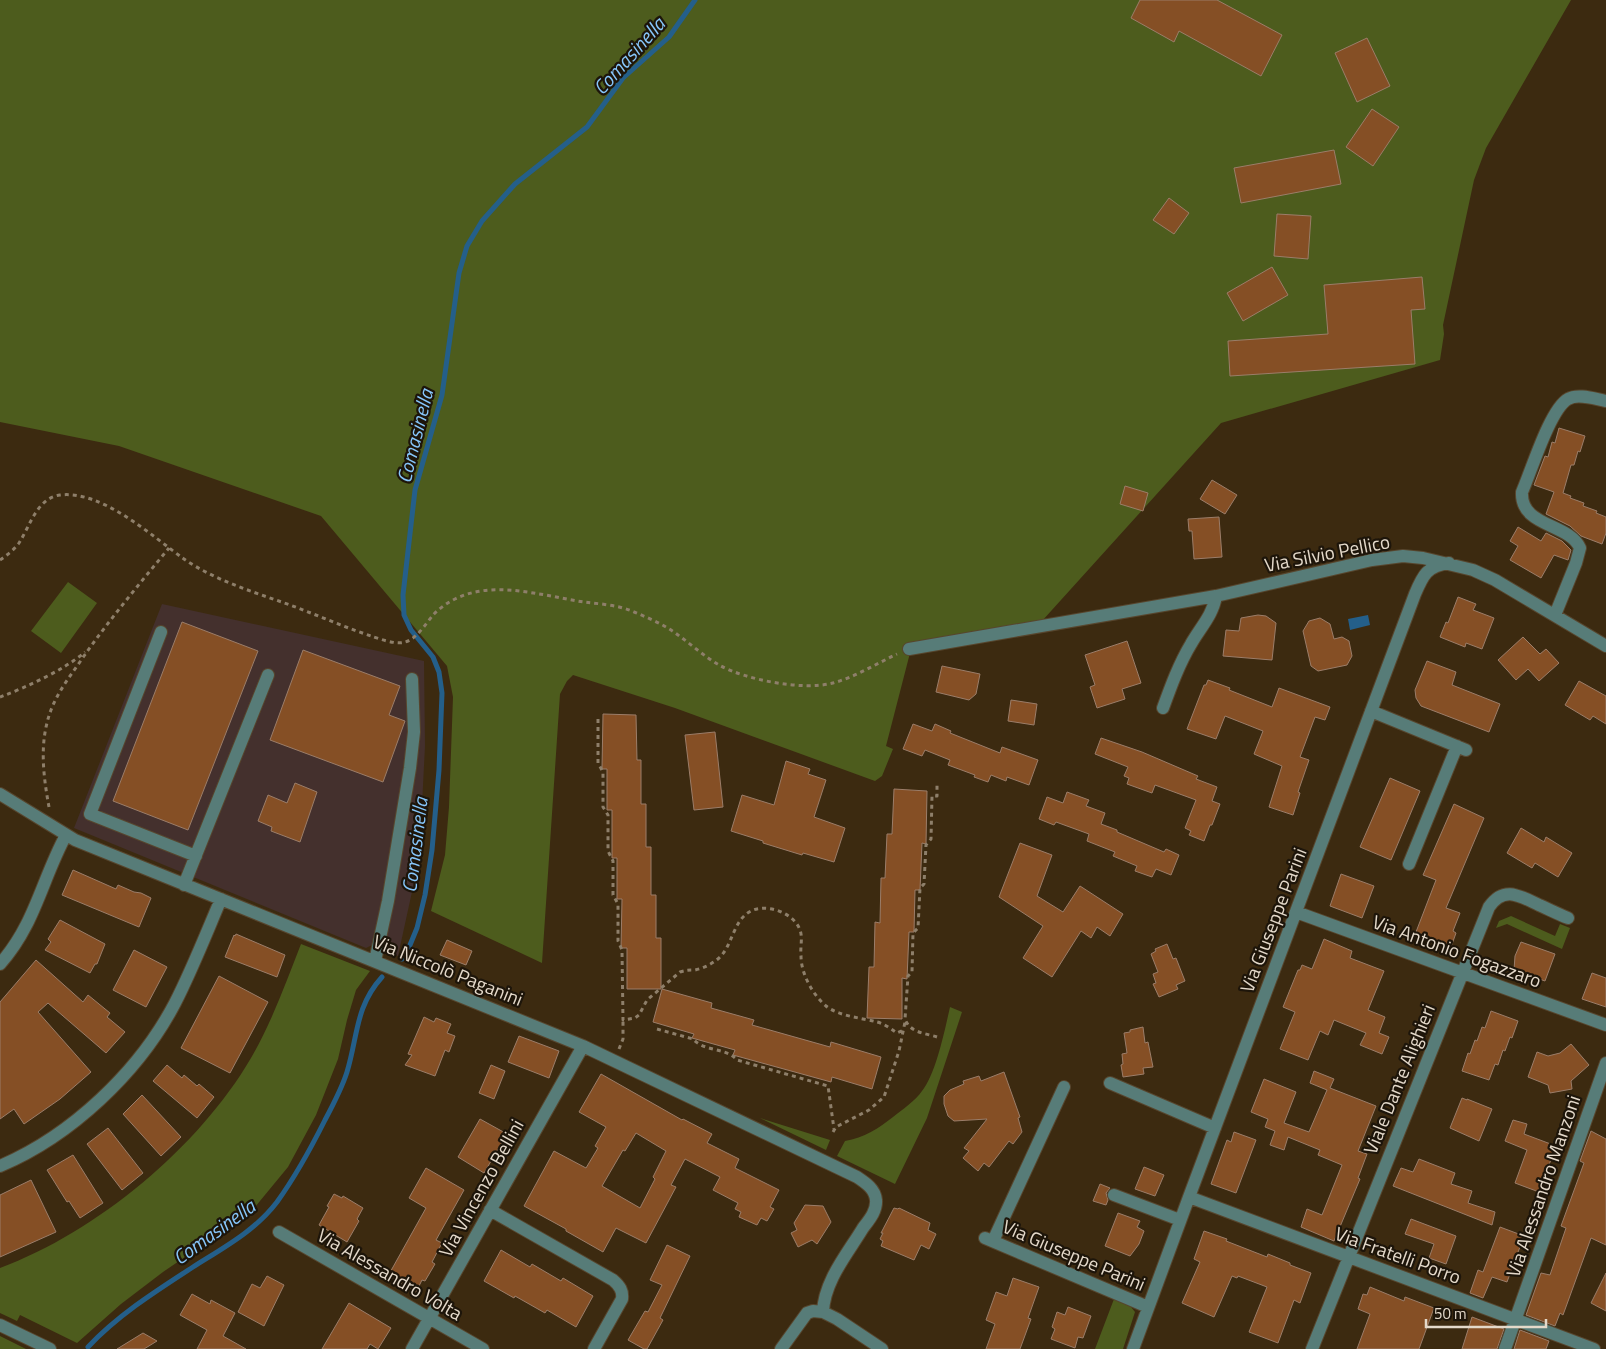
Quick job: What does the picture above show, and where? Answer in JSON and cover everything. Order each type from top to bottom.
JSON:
[{"type":"street","points":[[1556,616],[1580,548],[1574,539],[1531,514],[1524,507],[1522,492],[1552,419],[1562,403],[1568,398],[1576,396],[1606,401]]},
{"type":"street","name":"Via Silvio Pellico","points":[[909,649],[1216,596],[1372,560],[1403,556],[1449,563],[1473,570],[1495,580],[1606,646]]},
{"type":"street","name":"Via Giuseppe Parini","points":[[1133,1349],[1420,580],[1427,571],[1437,565],[1449,563]]},
{"type":"street","points":[[1162,708],[1182,661],[1214,607],[1216,596]]},
{"type":"street","points":[[161,632],[90,814],[196,856]]},
{"type":"street","points":[[184,884],[268,676]]},
{"type":"street","points":[[375,961],[388,901],[410,768],[414,732],[412,679]]},
{"type":"street","points":[[1371,711],[1462,748],[1409,864]]},
{"type":"street","name":"Via Niccolò Paganini","points":[[0,794],[61,832],[89,846],[583,1046],[857,1177],[872,1190],[876,1201],[873,1212],[832,1280],[825,1295],[823,1312]]},
{"type":"street","points":[[0,964],[22,934],[33,913],[61,832]]},
{"type":"street","name":"Viale Dante Alighieri","points":[[1312,1349],[1489,906],[1500,896],[1507,894],[1520,896],[1568,918]]},
{"type":"street","points":[[0,1166],[29,1152],[81,1116],[101,1099],[130,1068],[157,1033],[174,1005],[221,899]]},
{"type":"street","name":"Via Antonio Fogazzaro","points":[[1296,912],[1606,1024]]},
{"type":"street","name":"Via Vincenzo Bellini","points":[[412,1349],[583,1046]]},
{"type":"street","name":"Via Alessandro Manzoni","points":[[1505,1349],[1606,1063]]},
{"type":"street","points":[[1110,1082],[1214,1128]]},
{"type":"street","name":"Via Giuseppe Parini","points":[[1064,1087],[989,1240],[1148,1306]]},
{"type":"street","points":[[1114,1196],[1180,1220]]},
{"type":"street","name":"Via Fratelli Porro","points":[[1189,1196],[1594,1349]]},
{"type":"street","points":[[490,1210],[613,1280],[620,1286],[622,1299],[594,1349]]},
{"type":"street","name":"Via Alessandro Volta","points":[[279,1232],[483,1349]]},
{"type":"street","points":[[781,1349],[807,1313],[813,1311],[823,1312],[837,1319],[882,1349]]},
{"type":"street","points":[[0,1325],[50,1349]]},
{"type":"path","points":[[0,560],[11,552],[19,542],[38,509],[47,500],[59,495],[71,495],[86,498],[120,513],[186,560],[237,587],[372,636],[399,643],[407,642],[442,606],[456,599],[489,590],[512,590],[630,610],[676,634],[719,665],[736,673],[784,684],[808,686],[832,684],[909,649]]},
{"type":"path","points":[[61,832],[50,818],[44,768],[44,738],[52,707],[60,689],[92,645],[169,548]]},
{"type":"path","points":[[0,697],[58,670],[92,645]]},
{"type":"path","points":[[598,719],[598,763],[603,772],[603,807],[608,815],[608,851],[613,861],[613,895],[618,904],[618,941],[622,950],[623,1039],[614,1061]]},
{"type":"path","points":[[657,1029],[693,1039],[697,1044],[732,1054],[737,1060],[828,1086],[834,1130],[869,1110],[884,1097],[891,1080],[904,1030],[908,976],[912,972],[913,933],[918,928],[920,888],[924,884],[926,845],[931,839],[932,796],[937,796],[937,782]]},
{"type":"path","points":[[623,1020],[635,1018],[639,1015],[647,1000],[680,972],[703,968],[716,960],[725,950],[732,934],[744,916],[760,908],[780,911],[799,927],[802,935],[801,955],[803,969],[817,996],[827,1007],[838,1012],[879,1022],[897,1033],[904,1030]]},
{"type":"path","points":[[905,1019],[914,1031],[937,1037]]},
{"type":"shaded area","points":[[162,604],[424,661],[425,746],[421,825],[415,878],[398,956],[372,945],[366,948],[74,828]]},
{"type":"green space","points":[[0,0],[1571,0],[1486,148],[1474,180],[1443,325],[1444,334],[1440,360],[1221,423],[1042,621],[910,653],[886,746],[893,749],[882,776],[875,781],[675,708],[573,675],[567,681],[560,694],[542,963],[431,911],[445,855],[449,807],[453,697],[447,666],[321,516],[119,446],[0,422]]},
{"type":"green space","points":[[68,582],[97,603],[61,653],[31,631]]},
{"type":"green space","points":[[1511,916],[1555,936],[1560,924],[1570,928],[1562,949],[1507,924],[1496,928],[1499,921]]},
{"type":"green space","points":[[301,944],[370,971],[356,990],[338,1059],[316,1115],[288,1167],[251,1212],[163,1272],[121,1304],[77,1343],[20,1315],[17,1321],[0,1313],[0,1268],[37,1252],[73,1233],[108,1209],[142,1183],[174,1154],[203,1123],[229,1091],[259,1044]]},
{"type":"green space","points":[[950,1007],[962,1012],[927,1118],[895,1184],[837,1156],[845,1141],[859,1138],[877,1129],[909,1105],[922,1091],[936,1063]]},
{"type":"green space","points":[[760,1118],[830,1140],[826,1150]]},
{"type":"green space","points":[[1114,1299],[1131,1307],[1135,1312],[1123,1349],[1095,1349]]},
{"type":"green space","points":[[0,1336],[26,1349],[0,1349]]},
{"type":"water","points":[[1368,615],[1370,625],[1350,630],[1348,619]]},
{"type":"building","points":[[1140,0],[1217,0],[1282,35],[1261,76],[1179,31],[1174,42],[1131,18]]},
{"type":"building","points":[[1367,38],[1390,86],[1357,102],[1335,53]]},
{"type":"building","points":[[1372,109],[1399,127],[1373,166],[1346,147]]},
{"type":"building","points":[[1334,150],[1341,184],[1241,203],[1234,168]]},
{"type":"building","points":[[1169,198],[1189,213],[1174,234],[1153,220]]},
{"type":"building","points":[[1277,214],[1311,216],[1308,259],[1274,256]]},
{"type":"building","points":[[1272,267],[1288,295],[1243,321],[1227,293]]},
{"type":"building","points":[[1422,277],[1425,309],[1411,310],[1415,364],[1230,376],[1228,341],[1328,334],[1324,285]]},
{"type":"building","points":[[1559,428],[1585,436],[1574,465],[1571,465],[1563,493],[1571,496],[1570,498],[1584,503],[1583,506],[1597,511],[1596,513],[1606,517],[1606,533],[1602,544],[1581,536],[1570,526],[1546,514],[1554,492],[1534,485],[1545,456],[1548,457],[1552,442],[1555,443]]},
{"type":"building","points":[[1212,480],[1237,495],[1225,514],[1200,499]]},
{"type":"building","points":[[1125,486],[1148,493],[1143,511],[1120,504]]},
{"type":"building","points":[[1219,517],[1222,557],[1194,559],[1192,531],[1189,531],[1188,519]]},
{"type":"building","points":[[1518,527],[1541,541],[1546,533],[1562,541],[1571,550],[1568,560],[1554,555],[1541,578],[1510,560],[1518,546],[1510,541]]},
{"type":"building","points":[[1458,597],[1476,604],[1473,610],[1494,618],[1482,649],[1466,643],[1465,647],[1440,637],[1446,622],[1448,623]]},
{"type":"building","points":[[1258,615],[1266,616],[1276,623],[1272,660],[1223,656],[1226,630],[1239,631],[1241,618]]},
{"type":"building","points":[[1320,618],[1330,624],[1334,639],[1342,637],[1349,641],[1352,656],[1347,665],[1318,671],[1311,666],[1303,631],[1309,621]]},
{"type":"building","points":[[182,622],[258,651],[188,830],[113,801]]},
{"type":"building","points":[[1523,637],[1540,654],[1546,649],[1559,663],[1539,681],[1528,669],[1516,680],[1498,660]]},
{"type":"building","points":[[1127,641],[1141,683],[1122,689],[1125,699],[1097,708],[1090,687],[1095,685],[1085,655]]},
{"type":"building","points":[[303,650],[400,686],[389,715],[405,721],[383,782],[270,740]]},
{"type":"building","points":[[1427,661],[1456,672],[1452,685],[1500,704],[1489,732],[1421,706],[1416,698],[1415,690]]},
{"type":"building","points":[[942,666],[980,674],[976,694],[969,700],[936,692]]},
{"type":"building","points":[[1208,680],[1272,707],[1279,688],[1330,707],[1325,720],[1315,717],[1300,757],[1309,760],[1298,792],[1300,793],[1293,815],[1269,807],[1282,766],[1254,754],[1263,731],[1225,716],[1216,739],[1187,729],[1204,685],[1206,685]]},
{"type":"building","points":[[1579,681],[1606,696],[1606,724],[1593,716],[1590,720],[1565,705]]},
{"type":"building","points":[[1011,700],[1037,704],[1034,725],[1008,721]]},
{"type":"building","points":[[603,714],[636,715],[637,760],[641,760],[641,804],[646,804],[646,847],[651,847],[651,895],[656,895],[656,938],[661,938],[661,989],[627,989],[627,948],[621,948],[622,899],[617,899],[617,858],[612,858],[612,810],[607,810],[607,769],[602,769]]},
{"type":"building","points":[[913,724],[932,731],[935,724],[951,731],[950,733],[1000,753],[1002,747],[1038,760],[1029,785],[1007,777],[1006,781],[991,775],[988,782],[948,765],[950,760],[925,750],[922,756],[903,749]]},
{"type":"building","points":[[715,732],[723,807],[694,810],[685,735]]},
{"type":"building","points":[[1101,738],[1142,752],[1198,776],[1196,779],[1217,787],[1212,801],[1220,804],[1204,841],[1189,835],[1191,831],[1185,828],[1196,800],[1155,785],[1152,793],[1127,784],[1129,778],[1124,776],[1128,767],[1095,754]]},
{"type":"building","points":[[786,761],[810,769],[808,774],[826,780],[814,817],[845,828],[834,862],[803,853],[802,855],[731,831],[742,795],[774,805]]},
{"type":"building","points":[[1390,778],[1420,791],[1391,860],[1360,847]]},
{"type":"building","points":[[295,783],[317,792],[300,842],[271,831],[272,827],[258,821],[268,795],[287,803]]},
{"type":"building","points":[[894,789],[927,791],[926,844],[922,843],[920,890],[915,890],[914,932],[909,932],[907,979],[902,978],[902,1019],[867,1018],[869,967],[874,967],[875,922],[880,923],[881,878],[885,878],[887,834],[892,834]]},
{"type":"building","points":[[1067,792],[1089,800],[1086,806],[1105,813],[1101,824],[1164,852],[1166,849],[1179,855],[1171,875],[1156,869],[1152,877],[1135,871],[1137,866],[1113,856],[1115,852],[1087,841],[1089,834],[1056,822],[1054,825],[1039,819],[1047,797],[1063,803]]},
{"type":"building","points":[[1454,804],[1484,818],[1446,908],[1460,913],[1453,931],[1456,933],[1451,947],[1416,932],[1436,880],[1423,875]]},
{"type":"building","points":[[1521,828],[1544,842],[1546,837],[1572,853],[1558,877],[1535,863],[1532,868],[1507,853]]},
{"type":"building","points":[[1020,843],[1052,855],[1037,896],[1063,912],[1080,886],[1123,914],[1110,936],[1097,927],[1091,938],[1081,931],[1052,977],[1023,958],[1043,926],[999,897]]},
{"type":"building","points":[[73,870],[116,889],[118,885],[151,898],[139,927],[62,895]]},
{"type":"building","points":[[1341,874],[1374,886],[1362,918],[1330,906]]},
{"type":"building","points":[[60,920],[105,944],[97,964],[95,964],[90,973],[45,950],[51,942],[48,939]]},
{"type":"building","points":[[236,934],[285,955],[277,977],[225,957]]},
{"type":"building","points":[[1324,939],[1352,951],[1350,958],[1384,971],[1368,1010],[1385,1017],[1379,1033],[1389,1037],[1382,1054],[1360,1045],[1366,1033],[1334,1020],[1328,1035],[1320,1031],[1308,1060],[1280,1049],[1295,1012],[1283,1007],[1298,970],[1300,970],[1302,965],[1312,969]]},
{"type":"building","points":[[447,940],[472,951],[466,965],[440,955]]},
{"type":"building","points":[[1521,942],[1555,954],[1545,981],[1514,970],[1515,956]]},
{"type":"building","points":[[1167,944],[1173,959],[1176,958],[1185,981],[1176,985],[1178,989],[1159,997],[1153,984],[1156,983],[1153,974],[1158,972],[1151,954],[1156,951],[1155,949]]},
{"type":"building","points":[[134,950],[167,967],[146,1007],[113,990]]},
{"type":"building","points":[[36,960],[83,1002],[88,995],[110,1013],[107,1017],[125,1032],[106,1053],[48,1003],[38,1012],[91,1072],[60,1099],[24,1124],[14,1109],[0,1119],[0,1002]]},
{"type":"building","points":[[1592,973],[1606,978],[1606,1007],[1582,999]]},
{"type":"building","points":[[219,976],[268,1002],[230,1073],[181,1048]]},
{"type":"building","points":[[662,989],[712,1003],[711,1008],[754,1020],[752,1025],[830,1047],[831,1042],[881,1057],[872,1089],[832,1077],[831,1082],[733,1055],[735,1050],[692,1038],[694,1034],[653,1022]]},
{"type":"building","points":[[1491,1011],[1518,1021],[1512,1038],[1510,1037],[1505,1051],[1503,1050],[1498,1065],[1495,1064],[1489,1080],[1462,1071],[1468,1053],[1470,1054],[1475,1040],[1477,1041],[1482,1027],[1485,1028]]},
{"type":"building","points":[[424,1017],[434,1022],[436,1018],[451,1024],[447,1033],[455,1036],[449,1052],[445,1050],[435,1076],[405,1065],[412,1055],[408,1054]]},
{"type":"building","points":[[1143,1027],[1145,1043],[1148,1042],[1153,1067],[1143,1068],[1144,1074],[1123,1077],[1122,1054],[1127,1053],[1124,1033]]},
{"type":"building","points":[[519,1036],[559,1051],[549,1078],[508,1062]]},
{"type":"building","points":[[1571,1044],[1589,1065],[1571,1081],[1572,1089],[1550,1093],[1548,1085],[1528,1077],[1537,1052],[1548,1056],[1560,1053]]},
{"type":"building","points":[[167,1065],[182,1078],[184,1075],[197,1086],[199,1084],[214,1097],[197,1118],[153,1081]]},
{"type":"building","points":[[491,1065],[505,1071],[494,1099],[479,1093]]},
{"type":"building","points":[[1314,1071],[1334,1079],[1330,1088],[1376,1106],[1358,1151],[1367,1154],[1358,1178],[1360,1179],[1334,1241],[1301,1227],[1307,1209],[1322,1215],[1342,1165],[1318,1155],[1320,1150],[1288,1137],[1284,1150],[1270,1145],[1275,1131],[1265,1127],[1268,1119],[1251,1112],[1264,1079],[1296,1092],[1284,1123],[1309,1132],[1327,1090],[1310,1083]]},
{"type":"building","points":[[1004,1072],[1020,1117],[1018,1118],[1022,1132],[1013,1144],[1009,1141],[989,1167],[984,1163],[978,1171],[963,1158],[969,1151],[964,1148],[987,1119],[954,1121],[948,1116],[944,1104],[944,1096],[950,1090],[964,1084],[963,1081],[979,1076],[981,1081]]},
{"type":"building","points":[[601,1074],[682,1120],[712,1134],[707,1143],[739,1159],[735,1168],[779,1190],[770,1207],[774,1209],[767,1221],[761,1218],[757,1225],[739,1217],[741,1212],[735,1209],[738,1203],[713,1190],[720,1177],[685,1159],[671,1185],[676,1187],[646,1243],[616,1228],[603,1252],[524,1206],[554,1151],[586,1168],[598,1148],[595,1146],[606,1127],[579,1112]],"holes":[[[636,1133],[666,1151],[653,1177],[655,1179],[640,1208],[602,1186],[623,1150],[625,1151]]]},
{"type":"building","points":[[142,1095],[181,1137],[161,1156],[123,1114]]},
{"type":"building","points":[[1462,1098],[1492,1109],[1479,1141],[1450,1128]]},
{"type":"building","points":[[480,1119],[507,1134],[484,1173],[458,1157]]},
{"type":"building","points":[[1513,1120],[1527,1124],[1524,1134],[1556,1146],[1539,1192],[1515,1183],[1527,1150],[1505,1141]]},
{"type":"building","points":[[108,1128],[143,1173],[122,1190],[87,1144]]},
{"type":"building","points":[[1591,1131],[1606,1139],[1606,1245],[1591,1238],[1563,1315],[1560,1313],[1555,1326],[1526,1315],[1541,1273],[1550,1275],[1566,1228],[1561,1226],[1584,1163],[1580,1161]]},
{"type":"building","points":[[1234,1132],[1256,1140],[1236,1193],[1211,1184],[1227,1140],[1231,1142]]},
{"type":"building","points":[[73,1155],[103,1203],[80,1218],[69,1201],[67,1202],[47,1170]]},
{"type":"building","points":[[1419,1159],[1455,1173],[1451,1184],[1472,1191],[1468,1203],[1495,1212],[1492,1225],[1393,1186],[1401,1168],[1413,1172]]},
{"type":"building","points":[[1144,1167],[1164,1175],[1155,1196],[1135,1189]]},
{"type":"building","points":[[426,1168],[464,1190],[436,1240],[442,1243],[432,1262],[435,1264],[425,1281],[422,1280],[416,1292],[388,1276],[426,1208],[409,1198]]},
{"type":"building","points":[[31,1180],[56,1232],[0,1257],[0,1195]]},
{"type":"building","points":[[1100,1184],[1110,1188],[1106,1193],[1108,1200],[1106,1205],[1093,1201]]},
{"type":"building","points":[[334,1194],[342,1198],[343,1196],[363,1208],[357,1219],[359,1221],[347,1242],[319,1225]]},
{"type":"building","points":[[805,1205],[823,1206],[831,1222],[817,1244],[812,1240],[798,1247],[791,1233],[797,1230],[794,1223]]},
{"type":"building","points":[[894,1208],[899,1208],[930,1223],[928,1230],[936,1234],[929,1249],[921,1245],[914,1260],[881,1246],[883,1241],[880,1239],[883,1233],[881,1233]]},
{"type":"building","points":[[1118,1213],[1140,1221],[1137,1227],[1144,1231],[1139,1244],[1130,1256],[1105,1246]]},
{"type":"building","points":[[1411,1219],[1456,1236],[1446,1264],[1429,1258],[1434,1244],[1405,1234]]},
{"type":"building","points":[[1500,1227],[1524,1236],[1507,1282],[1492,1277],[1483,1298],[1470,1293],[1478,1270],[1483,1272]]},
{"type":"building","points":[[1204,1231],[1267,1257],[1268,1254],[1311,1273],[1300,1303],[1294,1300],[1278,1343],[1249,1332],[1267,1287],[1238,1276],[1237,1278],[1232,1276],[1214,1317],[1182,1303],[1200,1262],[1194,1259]]},
{"type":"building","points":[[667,1245],[690,1256],[660,1318],[663,1320],[647,1349],[644,1349],[628,1340],[645,1311],[648,1312],[662,1285],[650,1280]]},
{"type":"building","points":[[501,1250],[530,1267],[532,1264],[561,1281],[563,1278],[593,1296],[576,1327],[547,1310],[545,1313],[484,1281]]},
{"type":"building","points":[[1606,1273],[1606,1311],[1591,1303]]},
{"type":"building","points":[[267,1276],[284,1285],[264,1326],[238,1312],[252,1284],[260,1288]]},
{"type":"building","points":[[1013,1278],[1039,1287],[1028,1318],[1031,1319],[1020,1349],[986,1349],[995,1324],[986,1320],[996,1292],[1007,1296]]},
{"type":"building","points":[[1370,1287],[1404,1301],[1405,1297],[1434,1308],[1419,1349],[1357,1349],[1370,1314],[1358,1309],[1363,1294],[1367,1295]]},
{"type":"building","points":[[192,1294],[210,1304],[211,1300],[235,1313],[223,1336],[246,1349],[197,1349],[207,1330],[180,1315]]},
{"type":"building","points":[[349,1303],[391,1328],[378,1349],[370,1344],[367,1349],[322,1349]]},
{"type":"building","points":[[1068,1307],[1091,1316],[1083,1338],[1078,1337],[1075,1348],[1051,1339],[1055,1329],[1052,1327],[1057,1312],[1065,1315]]},
{"type":"building","points":[[1472,1317],[1504,1329],[1497,1349],[1462,1349]]},
{"type":"building","points":[[1520,1330],[1549,1341],[1546,1349],[1514,1349]]},
{"type":"building","points":[[143,1333],[157,1341],[144,1349],[117,1349]]},
{"type":"waterway","name":"Comasinella","points":[[402,959],[417,928],[425,895],[432,850],[439,770],[442,693],[439,672],[433,657],[411,630],[404,615],[403,595],[415,490],[442,395],[459,273],[467,246],[482,221],[515,184],[587,127],[623,78],[669,37],[695,0]]},
{"type":"waterway","name":"Comasinella","points":[[88,1347],[112,1324],[138,1304],[249,1230],[277,1202],[314,1141],[343,1084],[362,1011],[373,988],[382,977]]}]
